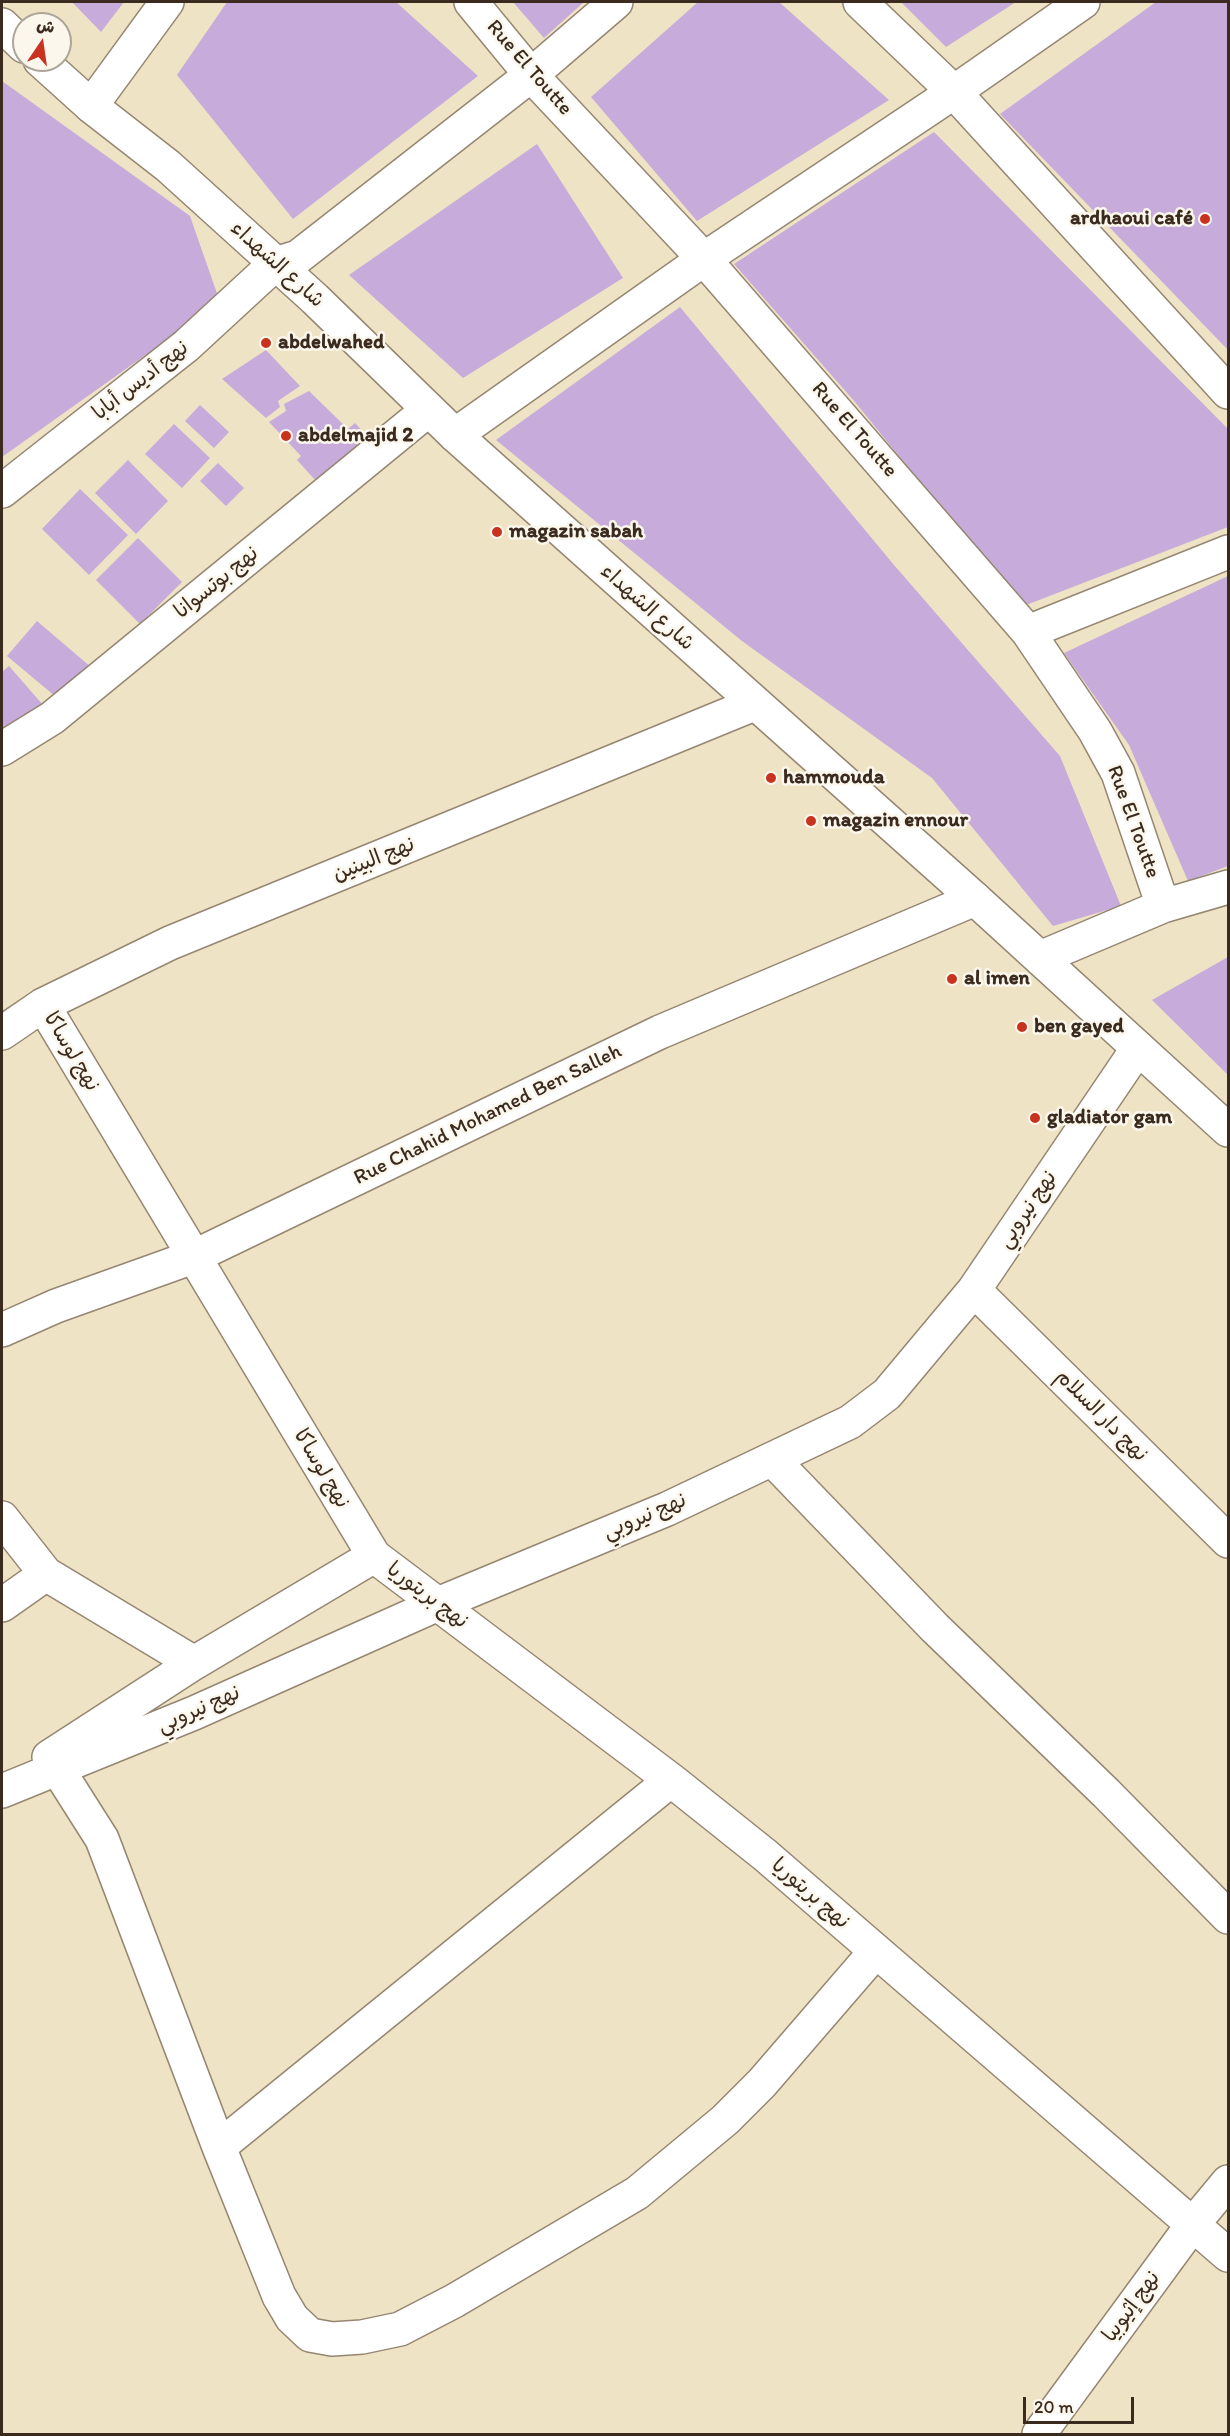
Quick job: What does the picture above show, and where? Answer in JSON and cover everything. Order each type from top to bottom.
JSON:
[{"type":"street","points":[[91,106],[167,2]]},
{"type":"street","name":"Rue El Toutte","points":[[471,2],[531,75],[704,259],[1028,632],[1095,731],[1118,773],[1163,906]]},
{"type":"street","points":[[275,264],[298,257],[531,75],[616,2]]},
{"type":"street","points":[[860,2],[954,93],[1228,392]]},
{"type":"street","points":[[454,435],[704,259],[954,93],[1083,2]]},
{"type":"street","name":"شارع الشهداء","points":[[53,72],[91,106],[168,166],[315,298],[454,435],[975,899],[1228,1130]]},
{"type":"street","name":"نهج أديس أبابا","points":[[2,491],[186,346],[275,264]]},
{"type":"street","name":"نهج بوتسوانا","points":[[2,749],[52,718],[428,410]]},
{"type":"street","points":[[1028,632],[1228,552]]},
{"type":"street","name":"نهج البينين","points":[[2,1033],[43,1005],[170,943],[754,704]]},
{"type":"street","points":[[1040,958],[1163,906],[1228,887]]},
{"type":"street","name":"Rue Chahid Mohamed Ben Salleh","points":[[2,1330],[56,1306],[193,1257],[660,1032],[975,899]]},
{"type":"street","name":"نهج لوساكا","points":[[43,1005],[374,1556]]},
{"type":"street","name":"نهج نيروبي","points":[[2,1790],[54,1763],[194,1713],[438,1604],[667,1509],[850,1422],[887,1394],[974,1290],[1138,1048]]},
{"type":"street","name":"نهج دار السلام","points":[[974,1290],[1228,1541]]},
{"type":"street","points":[[772,1459],[935,1628],[1114,1801],[1228,1917]]},
{"type":"street","points":[[2,1518],[46,1574],[194,1663]]},
{"type":"street","points":[[374,1556],[194,1663],[54,1763],[102,1839],[219,2147],[279,2296],[292,2318],[310,2335],[332,2339],[362,2337],[400,2329],[520,2263],[645,2187],[725,2121],[762,2083],[876,1951]]},
{"type":"street","name":"نهج بريتوريا","points":[[374,1556],[671,1780],[765,1855],[1228,2255]]},
{"type":"street","points":[[2,1605],[46,1574]]},
{"type":"street","points":[[219,2147],[671,1780]]},
{"type":"street","name":"نهج إثيوبيا","points":[[1039,2434],[1193,2224],[1228,2182]]},
{"type":"building","points":[[72,2],[124,2],[101,32]]},
{"type":"building","points":[[227,2],[396,2],[478,76],[293,219],[177,75]]},
{"type":"building","points":[[513,2],[584,2],[544,38]]},
{"type":"building","points":[[698,2],[779,2],[889,100],[697,221],[591,97]]},
{"type":"building","points":[[901,2],[1016,2],[946,47]]},
{"type":"building","points":[[1156,2],[1228,2],[1228,350],[1000,114]]},
{"type":"building","points":[[2,81],[190,216],[220,302],[2,457]]},
{"type":"building","points":[[934,132],[1228,429],[1228,527],[1021,607],[855,402],[734,264]]},
{"type":"building","points":[[537,144],[623,278],[463,378],[349,275]]},
{"type":"building","points":[[680,307],[894,565],[1060,756],[1121,906],[1053,926],[932,778],[742,641],[496,440]]},
{"type":"building","points":[[266,350],[300,386],[278,401],[280,407],[266,418],[222,379]]},
{"type":"building","points":[[309,391],[348,429],[355,423],[370,439],[316,481],[297,460],[301,456],[269,422],[286,411],[284,404]]},
{"type":"building","points":[[200,405],[229,432],[214,448],[185,421]]},
{"type":"building","points":[[174,424],[210,458],[182,488],[145,454]]},
{"type":"building","points":[[128,460],[168,501],[136,534],[95,493]]},
{"type":"building","points":[[218,463],[244,488],[226,506],[200,481]]},
{"type":"building","points":[[80,489],[128,535],[89,575],[42,529]]},
{"type":"building","points":[[138,538],[182,582],[140,624],[96,580]]},
{"type":"building","points":[[1228,576],[1228,866],[1188,881],[1129,745],[1064,653]]},
{"type":"building","points":[[37,621],[92,668],[62,702],[7,656]]},
{"type":"building","points":[[9,666],[43,705],[2,740],[2,672]]},
{"type":"building","points":[[1228,957],[1228,1075],[1152,1000]]},
{"type":"place","name":"ardhaoui café","points":[[1205,219]]},
{"type":"place","name":"abdelwahed","points":[[266,343]]},
{"type":"place","name":"abdelmajid 2","points":[[286,436]]},
{"type":"place","name":"magazin sabah","points":[[497,532]]},
{"type":"place","name":"hammouda","points":[[771,778]]},
{"type":"place","name":"magazin ennour","points":[[811,821]]},
{"type":"place","name":"al imen","points":[[952,979]]},
{"type":"place","name":"ben gayed","points":[[1022,1027]]},
{"type":"place","name":"gladiator gam","points":[[1035,1118]]}]
